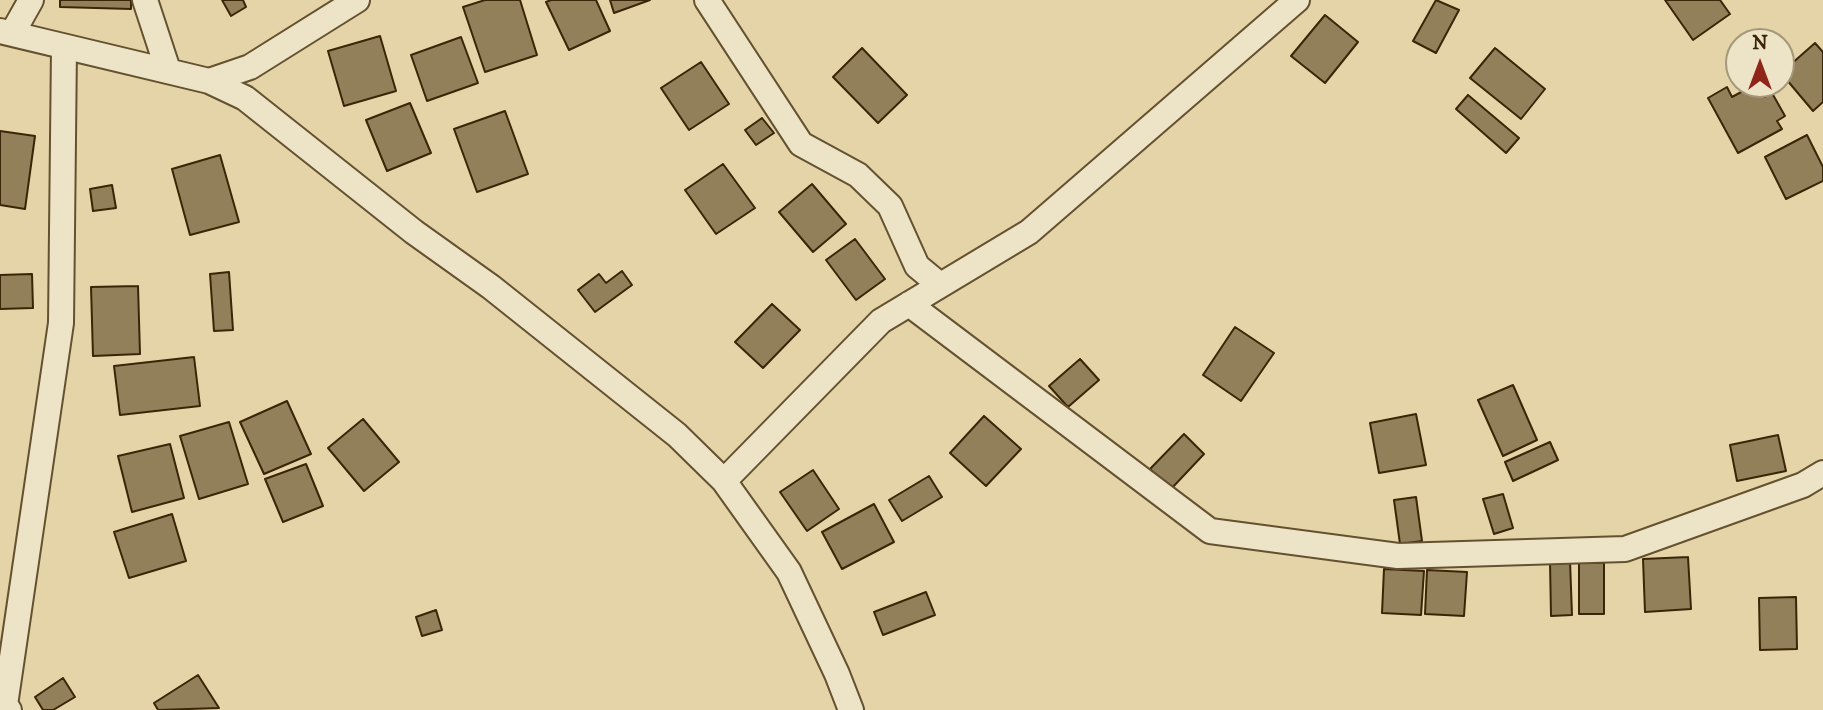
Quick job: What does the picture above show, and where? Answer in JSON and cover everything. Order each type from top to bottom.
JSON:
[{"type":"street","points":[[31,0],[7,31],[209,81],[245,98],[414,232],[491,287],[677,435],[724,481],[789,572],[851,710]]},
{"type":"street","points":[[145,0],[169,70]]},
{"type":"street","points":[[209,81],[250,66],[357,0]]},
{"type":"street","points":[[707,0],[801,144],[858,175],[890,206],[917,266],[940,285]]},
{"type":"street","points":[[724,481],[881,321],[1029,232],[1297,0]]},
{"type":"street","points":[[9,710],[5,705],[61,323],[64,47]]},
{"type":"street","points":[[909,304],[1210,531],[1398,556],[1625,549],[1803,485],[1823,472]]},
{"type":"building","points":[[60,0],[131,0],[131,9],[60,7]]},
{"type":"building","points":[[222,0],[243,0],[246,7],[231,16]]},
{"type":"building","points":[[485,0],[520,0],[537,55],[485,72],[463,7]]},
{"type":"building","points":[[596,0],[610,31],[569,50],[546,2]]},
{"type":"building","points":[[610,0],[650,0],[614,13]]},
{"type":"building","points":[[1436,0],[1459,10],[1436,53],[1413,41]]},
{"type":"building","points":[[1665,0],[1720,0],[1730,14],[1693,40]]},
{"type":"building","points":[[1325,15],[1358,42],[1325,83],[1291,56]]},
{"type":"building","points":[[380,36],[396,91],[344,106],[328,51]]},
{"type":"building","points":[[461,37],[478,83],[427,101],[411,55]]},
{"type":"building","points":[[1815,43],[1823,52],[1823,102],[1813,111],[1795,90],[1795,61]]},
{"type":"building","points":[[862,48],[907,95],[878,123],[833,77]]},
{"type":"building","points":[[1495,48],[1545,89],[1521,119],[1470,78]]},
{"type":"building","points":[[701,62],[729,104],[689,130],[661,88]]},
{"type":"building","points":[[1725,88],[1725,98],[1775,98],[1785,116],[1777,121],[1782,129],[1738,153],[1708,98]]},
{"type":"building","points":[[1468,95],[1519,138],[1506,153],[1456,109]]},
{"type":"building","points":[[410,103],[431,153],[387,171],[366,120]]},
{"type":"building","points":[[505,111],[528,174],[477,192],[454,129]]},
{"type":"building","points":[[762,118],[774,133],[756,145],[745,130]]},
{"type":"building","points":[[0,131],[35,136],[25,209],[0,205]]},
{"type":"building","points":[[1807,135],[1823,167],[1823,181],[1786,199],[1765,157]]},
{"type":"building","points":[[220,155],[239,222],[190,235],[172,169]]},
{"type":"building","points":[[723,164],[755,208],[716,234],[685,190]]},
{"type":"building","points":[[812,184],[846,224],[813,252],[779,212]]},
{"type":"building","points":[[112,185],[116,208],[93,211],[90,189]]},
{"type":"building","points":[[855,239],[885,279],[856,300],[826,260]]},
{"type":"building","points":[[622,271],[632,285],[595,312],[578,290],[599,274],[606,283]]},
{"type":"building","points":[[229,272],[233,330],[214,331],[210,274]]},
{"type":"building","points":[[32,274],[33,308],[0,309],[0,275]]},
{"type":"building","points":[[138,286],[140,354],[93,356],[91,287]]},
{"type":"building","points":[[772,304],[800,330],[763,368],[735,342]]},
{"type":"building","points":[[1235,327],[1274,353],[1241,401],[1203,375]]},
{"type":"building","points":[[194,357],[200,406],[120,415],[114,366]]},
{"type":"building","points":[[1080,359],[1099,380],[1068,407],[1049,386]]},
{"type":"building","points":[[1513,385],[1537,440],[1503,456],[1478,400]]},
{"type":"building","points":[[287,401],[311,454],[264,474],[240,422]]},
{"type":"building","points":[[1416,414],[1426,465],[1379,473],[1370,423]]},
{"type":"building","points":[[984,416],[1021,449],[986,486],[950,453]]},
{"type":"building","points":[[363,419],[399,462],[364,491],[328,448]]},
{"type":"building","points":[[229,422],[248,484],[199,499],[180,436]]},
{"type":"building","points":[[1184,434],[1204,454],[1171,489],[1150,469]]},
{"type":"building","points":[[1778,435],[1786,471],[1737,481],[1730,445]]},
{"type":"building","points":[[1550,442],[1558,460],[1513,481],[1505,462]]},
{"type":"building","points":[[170,444],[184,498],[132,512],[118,456]]},
{"type":"building","points":[[306,464],[323,506],[283,522],[265,479]]},
{"type":"building","points":[[813,470],[839,509],[807,531],[780,492]]},
{"type":"building","points":[[929,476],[942,497],[902,521],[889,500]]},
{"type":"building","points":[[1503,494],[1513,528],[1494,534],[1483,499]]},
{"type":"building","points":[[1416,497],[1422,541],[1400,544],[1394,500]]},
{"type":"building","points":[[874,504],[894,542],[842,569],[822,532]]},
{"type":"building","points":[[172,514],[186,561],[129,578],[114,532]]},
{"type":"building","points":[[1688,557],[1691,609],[1645,612],[1643,559]]},
{"type":"building","points":[[1570,561],[1572,615],[1551,616],[1550,562]]},
{"type":"building","points":[[1579,563],[1604,563],[1604,614],[1579,614]]},
{"type":"building","points":[[1384,569],[1424,571],[1421,615],[1382,613]]},
{"type":"building","points":[[1427,570],[1467,572],[1464,616],[1425,614]]},
{"type":"building","points":[[926,592],[935,615],[883,635],[874,612]]},
{"type":"building","points":[[1796,597],[1797,649],[1760,650],[1759,598]]},
{"type":"building","points":[[436,610],[442,630],[422,636],[416,617]]},
{"type":"building","points":[[198,675],[219,708],[158,710],[154,703]]},
{"type":"building","points":[[63,678],[75,697],[53,710],[43,710],[35,697]]}]
